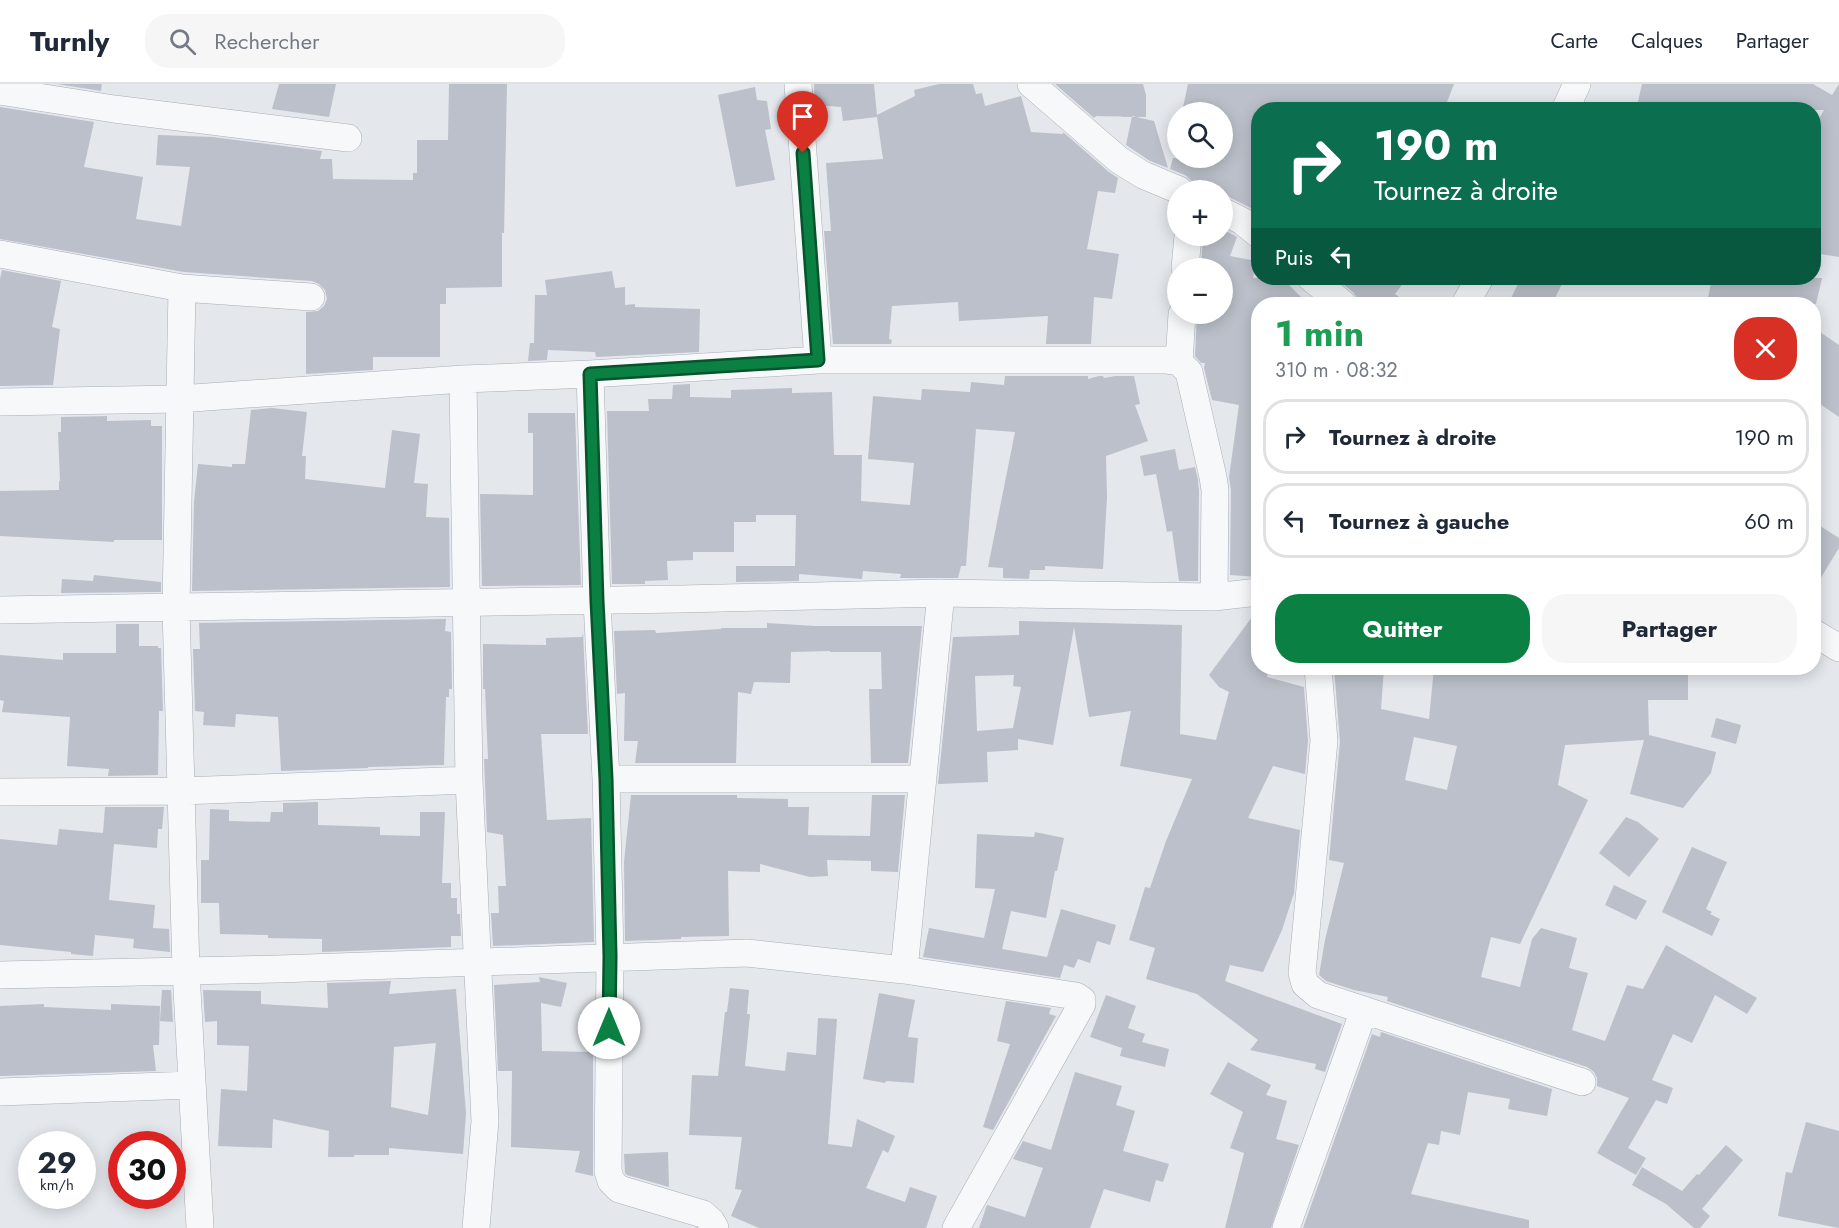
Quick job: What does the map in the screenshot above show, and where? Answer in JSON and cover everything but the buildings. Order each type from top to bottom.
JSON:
[{"type":"street","points":[[798,84],[818,360]]},
{"type":"street","points":[[1031,84],[1119,160],[1143,175],[1167,185]]},
{"type":"street","points":[[1569,102],[1577,84]]},
{"type":"street","points":[[0,92],[114,110],[348,138]]},
{"type":"street","points":[[1233,216],[1251,228]]},
{"type":"street","points":[[0,254],[182,288],[311,297]]},
{"type":"street","points":[[1320,285],[1334,297]]},
{"type":"street","points":[[182,288],[176,608],[186,971],[200,1228]]},
{"type":"street","points":[[1179,363],[1181,324]]},
{"type":"street","points":[[0,402],[179,399],[463,379],[818,360],[1166,360],[1179,363],[1189,372],[1215,490],[1214,597]]},
{"type":"street","points":[[590,374],[597,601],[606,779],[610,957],[608,1171],[611,1181],[620,1189],[703,1214],[715,1228]]},
{"type":"street","points":[[463,379],[469,780],[485,1120],[476,1228]]},
{"type":"street","points":[[0,610],[941,593],[1214,597],[1251,593]]},
{"type":"street","points":[[904,970],[941,593]]},
{"type":"street","points":[[1821,637],[1839,648]]},
{"type":"street","points":[[1319,675],[1324,741],[1302,973],[1305,984],[1318,995],[1582,1082]]},
{"type":"street","points":[[606,779],[923,779]]},
{"type":"street","points":[[0,792],[181,791],[469,780]]},
{"type":"street","points":[[0,975],[747,953],[904,970],[1076,996],[1082,1000],[1082,1004],[956,1228]]},
{"type":"street","points":[[1286,1228],[1364,1010]]},
{"type":"street","points":[[0,1092],[192,1085]]},
{"type":"route","points":[[609,1028],[610,957],[606,779],[597,601],[590,374],[818,360],[803,153]]}]
